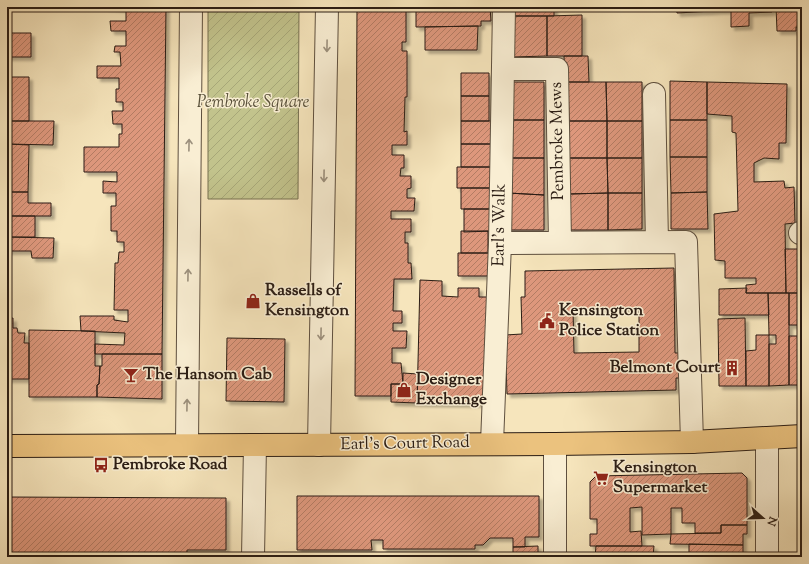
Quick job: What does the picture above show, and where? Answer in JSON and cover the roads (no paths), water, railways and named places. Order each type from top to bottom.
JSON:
[{"type":"main road","name":"Earl's Court Road","points":[[7,446],[187,444],[555,444],[692,442],[802,436]]},
{"type":"street","points":[[187,444],[191,7]]},
{"type":"street","points":[[319,445],[328,7]]},
{"type":"street","name":"Earl's Walk","points":[[492,443],[500,243],[504,7]]},
{"type":"street","name":"Pembroke Mews","points":[[503,69],[557,69],[560,242]]},
{"type":"street","points":[[654,94],[657,242]]},
{"type":"street","points":[[500,243],[686,242],[692,442]]},
{"type":"street","points":[[767,557],[768,438]]},
{"type":"street","points":[[555,444],[555,557]]},
{"type":"street","points":[[253,557],[255,445]]},
{"type":"place","name":"Rassells of Kensington","points":[[253,301]]},
{"type":"place","name":"Kensington Police Station","points":[[547,321]]},
{"type":"place","name":"Belmont Court","points":[[732,368]]},
{"type":"place","name":"The Hansom Cab","points":[[131,375]]},
{"type":"place","name":"Designer Exchange","points":[[404,390]]},
{"type":"place","name":"Pembroke Road","points":[[101,465]]},
{"type":"place","name":"Kensington Supermarket","points":[[601,478]]},
{"type":"park label","name":"Pembroke Square","points":[[253,103]]}]
